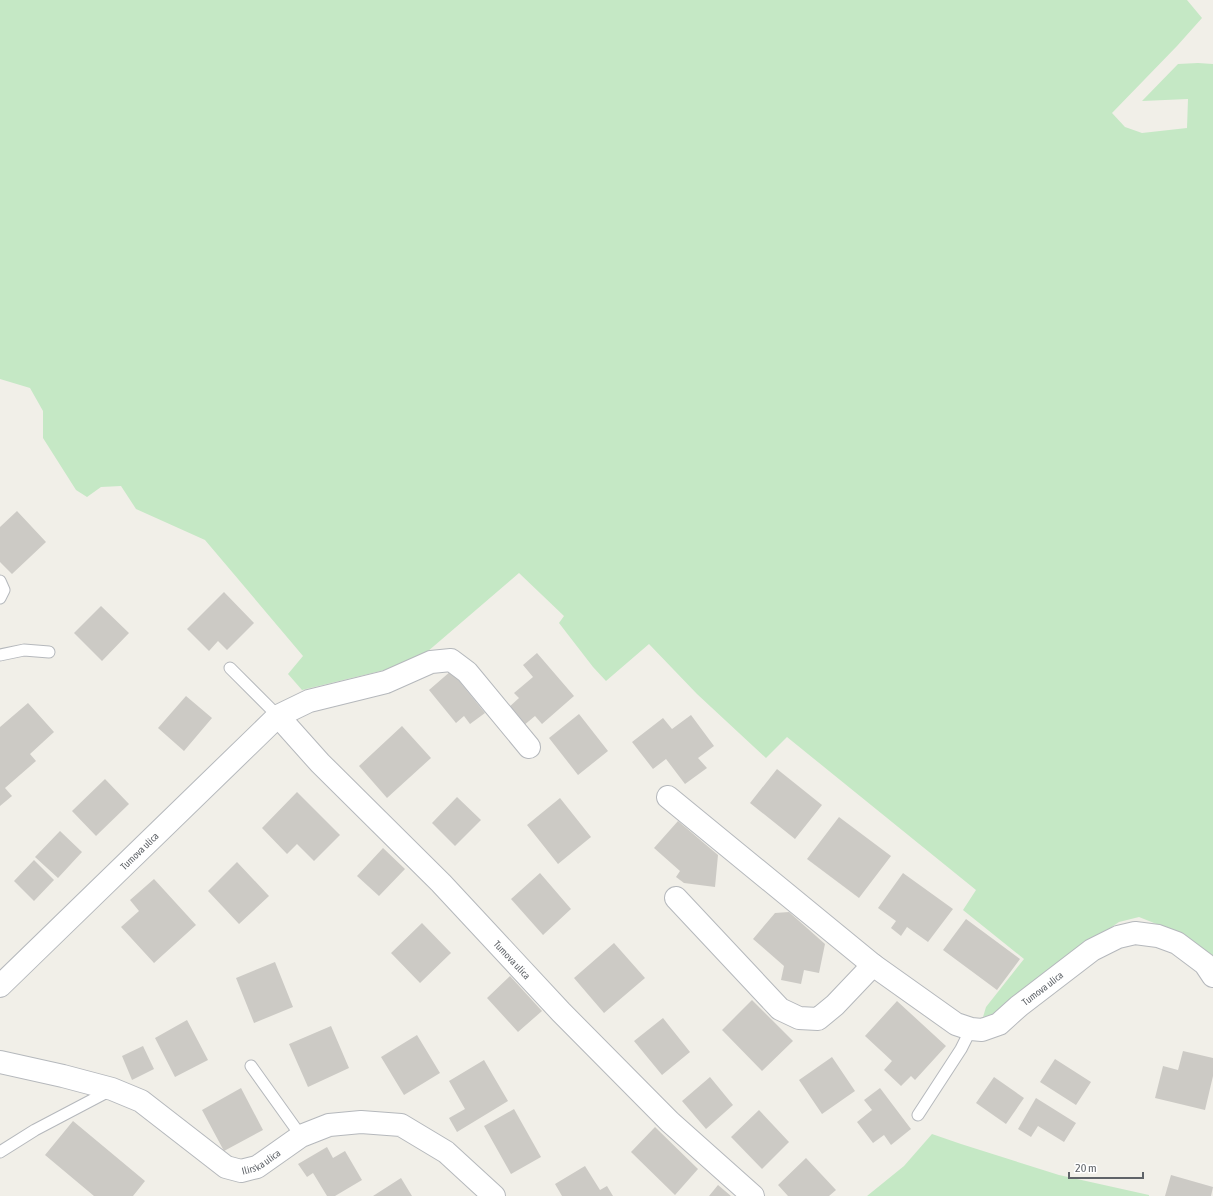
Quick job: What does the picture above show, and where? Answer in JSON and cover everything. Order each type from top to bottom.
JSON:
[{"type":"street","name":"Tumova ulica","points":[[0,986],[278,716],[309,701],[386,682],[431,662],[451,660],[467,672],[529,747]]},
{"type":"street","name":"Tumova ulica","points":[[278,716],[320,763],[441,883],[561,1012],[670,1122],[753,1196]]},
{"type":"street","name":"Tumova ulica","points":[[668,797],[873,965],[956,1024],[971,1029],[982,1030],[999,1024],[1019,1006],[1092,950],[1118,937],[1136,933],[1158,936],[1177,943],[1205,964],[1213,976]]},
{"type":"street","points":[[676,898],[780,1009],[799,1018],[818,1019],[835,1005],[873,965]]},
{"type":"street","name":"Ilirska ulica","points":[[0,1062],[112,1089],[141,1101],[226,1167],[240,1170],[257,1167],[301,1136],[329,1125],[361,1122],[402,1125],[446,1152],[494,1196]]},
{"type":"lane","points":[[0,580],[4,590],[0,598]]},
{"type":"lane","points":[[0,654],[24,650],[48,652]]},
{"type":"lane","points":[[230,668],[278,716]]},
{"type":"lane","points":[[918,1115],[961,1049],[971,1029]]},
{"type":"lane","points":[[251,1066],[301,1136]]},
{"type":"lane","points":[[0,1152],[35,1130],[112,1089]]},
{"type":"green space","points":[[0,0],[1187,0],[1202,18],[1112,113],[1125,127],[1142,133],[1187,128],[1188,99],[1142,101],[1178,64],[1213,64],[1213,963],[1169,929],[1139,917],[1119,922],[1071,955],[997,1013],[983,1017],[986,1007],[1024,959],[963,910],[976,890],[787,737],[766,758],[697,694],[649,644],[606,681],[593,667],[559,623],[564,616],[519,573],[420,658],[397,667],[302,690],[288,674],[303,656],[205,540],[136,509],[121,486],[101,487],[87,497],[76,490],[43,438],[43,411],[30,388],[0,379]]},
{"type":"green space","points":[[932,1134],[1059,1175],[1149,1196],[867,1196],[904,1166]]},
{"type":"building","points":[[17,511],[46,542],[12,574],[0,562],[0,527]]},
{"type":"building","points":[[224,592],[254,623],[227,650],[218,641],[209,651],[187,629]]},
{"type":"building","points":[[101,606],[129,633],[102,661],[74,633]]},
{"type":"building","points":[[537,653],[574,696],[542,724],[535,716],[523,726],[508,708],[519,698],[514,693],[533,677],[523,665]]},
{"type":"building","points":[[451,671],[485,713],[470,724],[464,716],[456,723],[429,690]]},
{"type":"building","points":[[186,696],[212,718],[184,751],[158,728]]},
{"type":"building","points":[[28,703],[54,732],[30,754],[36,761],[5,788],[12,796],[0,806],[0,727]]},
{"type":"building","points":[[579,714],[608,751],[578,775],[549,738]]},
{"type":"building","points":[[691,715],[714,746],[698,758],[707,768],[685,784],[666,759],[653,769],[632,742],[663,718],[672,729]]},
{"type":"building","points":[[402,726],[431,758],[387,798],[359,766]]},
{"type":"building","points":[[777,769],[822,805],[795,839],[750,803]]},
{"type":"building","points":[[105,779],[129,804],[96,836],[72,811]]},
{"type":"building","points":[[297,792],[340,835],[314,861],[297,844],[287,854],[262,828]]},
{"type":"building","points":[[457,797],[481,820],[455,846],[432,823]]},
{"type":"building","points":[[560,798],[591,837],[558,864],[527,825]]},
{"type":"building","points":[[839,817],[891,856],[859,898],[807,859]]},
{"type":"building","points":[[678,821],[718,855],[715,887],[684,883],[676,877],[680,871],[654,848]]},
{"type":"building","points":[[60,831],[82,852],[58,878],[35,857]]},
{"type":"building","points":[[383,848],[405,869],[379,896],[357,876]]},
{"type":"building","points":[[34,860],[54,880],[34,901],[14,881]]},
{"type":"building","points":[[237,862],[269,896],[239,924],[208,891]]},
{"type":"building","points":[[540,873],[571,909],[543,935],[511,899]]},
{"type":"building","points":[[903,873],[953,909],[928,942],[907,927],[901,936],[891,928],[896,921],[878,908]]},
{"type":"building","points":[[154,879],[196,925],[154,963],[121,927],[139,911],[130,900]]},
{"type":"building","points":[[789,912],[825,944],[819,973],[804,970],[801,984],[781,980],[784,966],[753,939],[775,913]]},
{"type":"building","points":[[966,919],[1020,959],[997,990],[943,950]]},
{"type":"building","points":[[422,923],[451,953],[420,983],[391,953]]},
{"type":"building","points":[[614,943],[645,978],[604,1013],[574,978]]},
{"type":"building","points":[[275,962],[293,1007],[254,1023],[236,978]]},
{"type":"building","points":[[510,976],[542,1011],[518,1032],[487,998]]},
{"type":"building","points":[[752,1000],[793,1041],[762,1071],[722,1030]]},
{"type":"building","points":[[897,1001],[946,1046],[915,1080],[911,1076],[901,1086],[884,1070],[892,1061],[865,1036]]},
{"type":"building","points":[[663,1018],[690,1052],[662,1075],[634,1041]]},
{"type":"building","points":[[187,1020],[208,1060],[175,1077],[155,1038]]},
{"type":"building","points":[[331,1026],[349,1068],[308,1087],[289,1044]]},
{"type":"building","points":[[417,1035],[440,1073],[404,1095],[381,1057]]},
{"type":"building","points":[[143,1046],[154,1069],[132,1080],[122,1056]]},
{"type":"building","points":[[1183,1051],[1213,1058],[1213,1076],[1205,1110],[1155,1098],[1163,1066],[1178,1070]]},
{"type":"building","points":[[832,1057],[855,1091],[822,1114],[799,1080]]},
{"type":"building","points":[[1055,1059],[1091,1082],[1076,1105],[1040,1082]]},
{"type":"building","points":[[484,1060],[508,1101],[457,1132],[449,1118],[465,1109],[449,1081]]},
{"type":"building","points":[[710,1077],[733,1105],[706,1129],[682,1101]]},
{"type":"building","points":[[994,1077],[1024,1098],[1006,1124],[976,1103]]},
{"type":"building","points":[[241,1088],[263,1130],[224,1151],[202,1110]]},
{"type":"building","points":[[880,1088],[911,1129],[891,1145],[884,1135],[873,1143],[857,1122],[872,1110],[864,1100]]},
{"type":"building","points":[[1036,1098],[1076,1123],[1064,1142],[1038,1126],[1031,1137],[1018,1129]]},
{"type":"building","points":[[514,1109],[541,1157],[511,1174],[484,1126]]},
{"type":"building","points":[[759,1110],[789,1142],[762,1169],[731,1137]]},
{"type":"building","points":[[73,1121],[145,1181],[133,1196],[94,1196],[45,1155]]},
{"type":"building","points":[[655,1127],[698,1169],[675,1195],[631,1152]]},
{"type":"building","points":[[327,1147],[333,1158],[345,1151],[362,1180],[335,1196],[327,1196],[313,1173],[307,1177],[298,1164]]},
{"type":"building","points":[[806,1158],[836,1190],[829,1196],[788,1196],[778,1185]]},
{"type":"building","points":[[585,1166],[600,1190],[607,1186],[613,1196],[562,1196],[555,1184]]},
{"type":"building","points":[[1171,1175],[1213,1187],[1211,1196],[1165,1196]]},
{"type":"building","points":[[401,1178],[412,1196],[373,1196]]},
{"type":"building","points":[[718,1185],[731,1196],[709,1196]]}]
